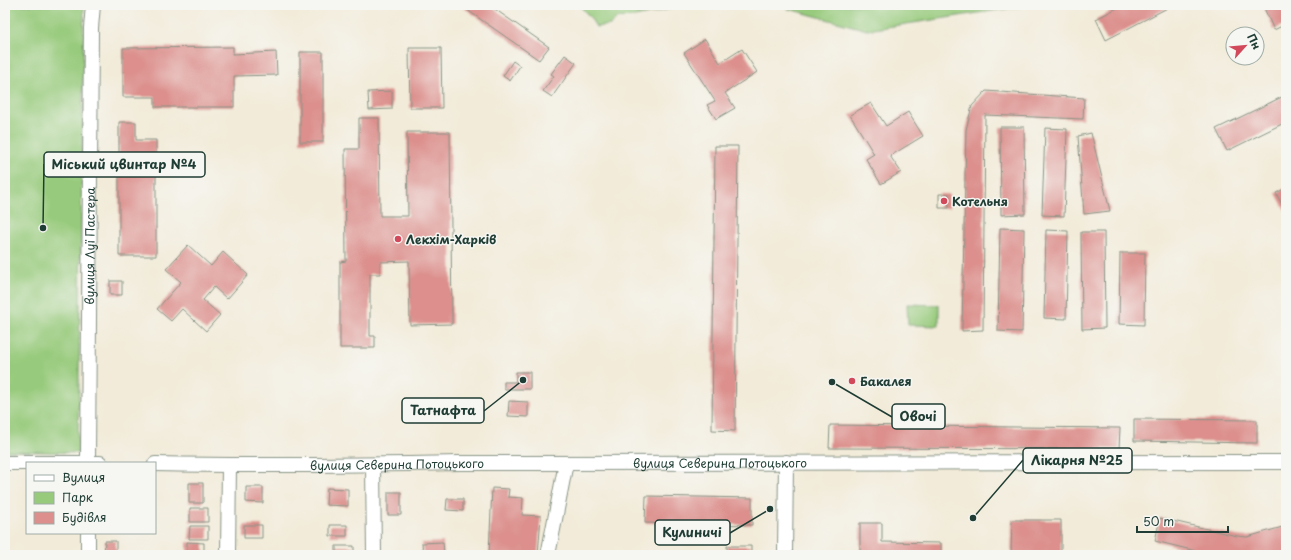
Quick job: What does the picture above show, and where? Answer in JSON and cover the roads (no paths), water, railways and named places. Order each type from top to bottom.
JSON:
[{"type":"street","name":"вулиця Луї Пастера","points":[[88,462],[91,35],[94,5]]},
{"type":"street","name":"вулиця Северина Потоцького","points":[[156,464],[373,465],[460,462],[1286,462]]},
{"type":"street","points":[[785,555],[786,462]]},
{"type":"street","points":[[5,463],[26,463]]},
{"type":"street","points":[[548,555],[566,463]]},
{"type":"street","points":[[228,555],[229,465]]},
{"type":"street","points":[[373,465],[374,555]]},
{"type":"street","points":[[88,534],[88,555]]},
{"type":"place","name":"Котельня","points":[[944,201]]},
{"type":"place","name":"Міський цвинтар №4","points":[[43,228]]},
{"type":"place","name":"Лекхім-Харків","points":[[398,239]]},
{"type":"place","name":"Татнафта","points":[[523,380]]},
{"type":"place","name":"Бакалея","points":[[852,381]]},
{"type":"place","name":"Овочі","points":[[832,382]]},
{"type":"place","name":"Кулиничі","points":[[770,509]]},
{"type":"place","name":"Лікарня №25","points":[[973,518]]}]
